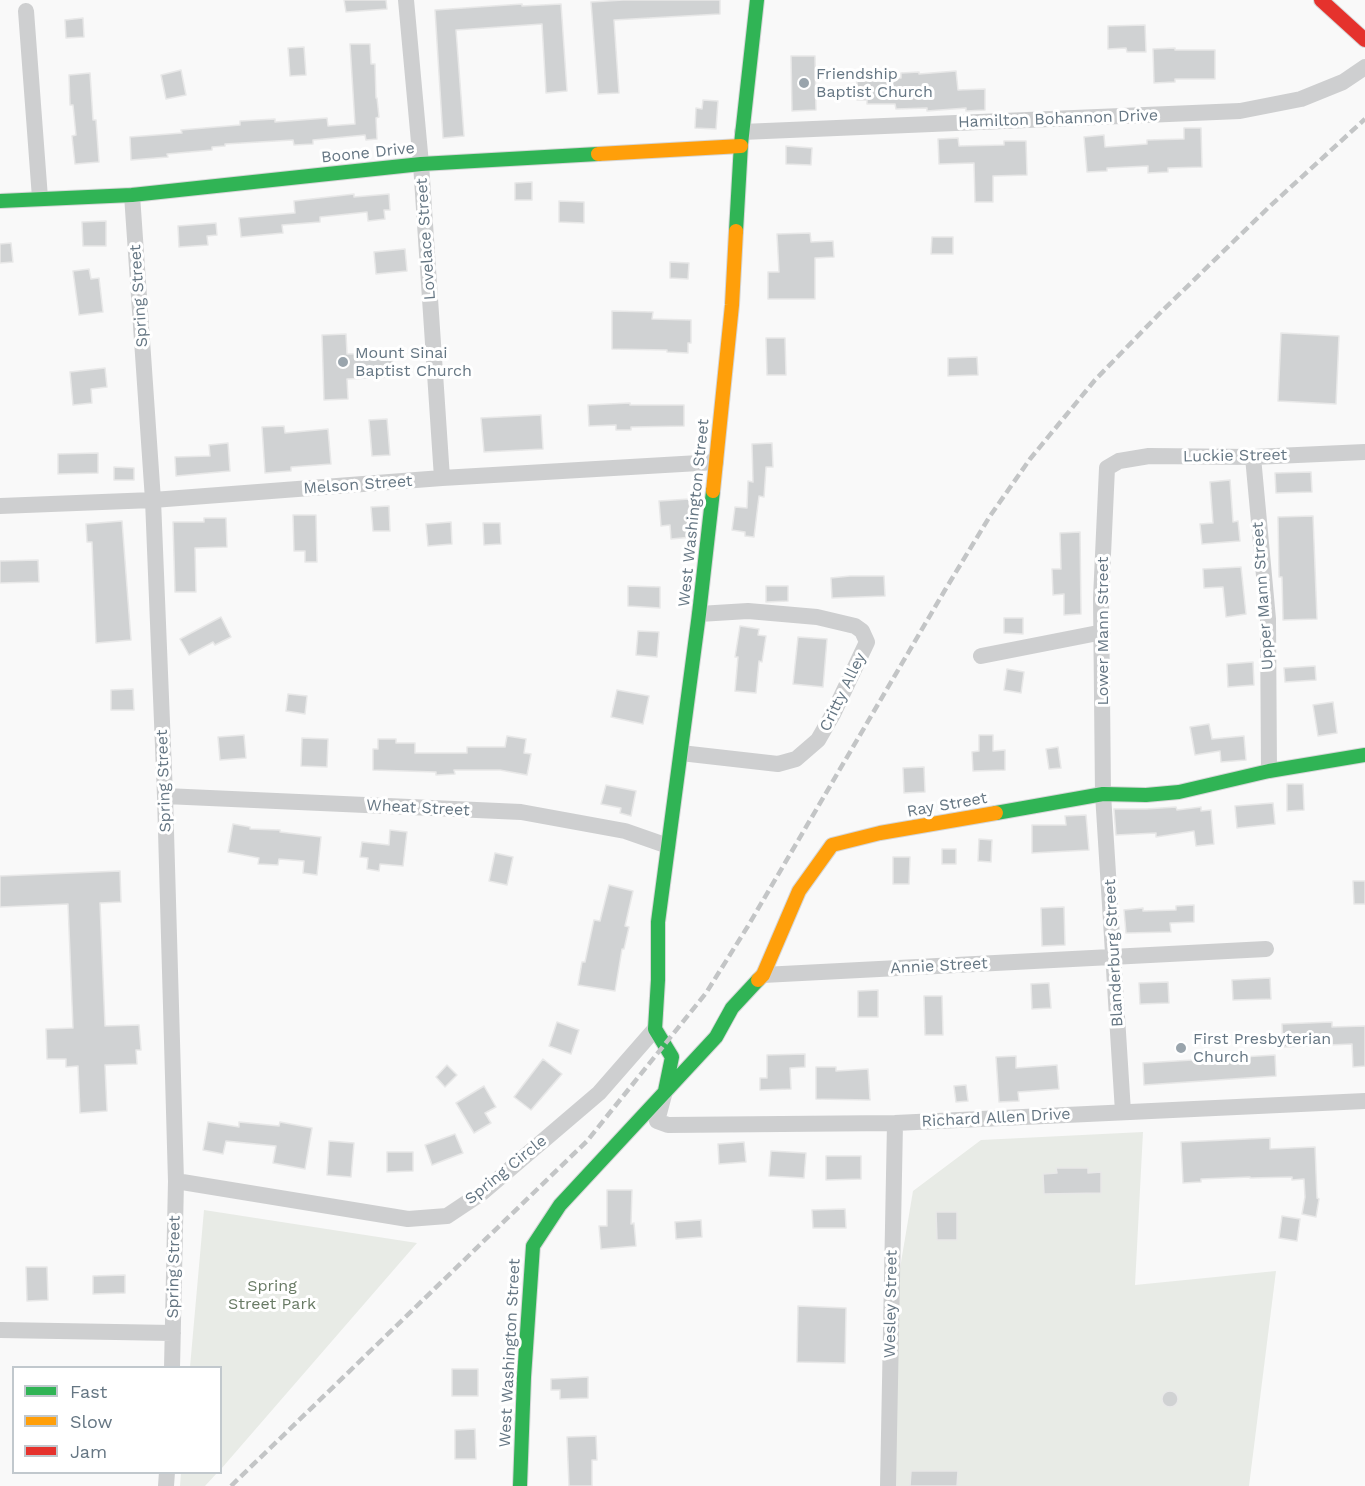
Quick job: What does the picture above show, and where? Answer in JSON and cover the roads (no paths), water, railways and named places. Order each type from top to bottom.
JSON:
[{"type":"street","name":"Lovelace Street","points":[[406,0],[421,164],[442,478]]},
{"type":"street","name":"West Washington Street","points":[[655,1029],[658,921],[699,614],[716,462],[732,305],[742,139],[757,0]]},
{"type":"street","points":[[1321,0],[1365,40]]},
{"type":"street","points":[[26,11],[40,198]]},
{"type":"street","name":"Hamilton Bohannon Drive","points":[[742,139],[1240,111],[1301,99],[1342,82],[1365,67]]},
{"type":"street","name":"Boone Drive","points":[[0,201],[132,195],[421,164],[742,139]]},
{"type":"street","name":"Spring Street","points":[[132,195],[153,500],[165,796],[176,1181],[172,1366]]},
{"type":"street","name":"Luckie Street","points":[[1107,468],[1119,460],[1149,456],[1253,457],[1365,453]]},
{"type":"street","name":"Upper Mann Street","points":[[1253,457],[1268,619],[1269,771]]},
{"type":"street","name":"Melson Street","points":[[0,506],[153,500],[442,478],[716,462]]},
{"type":"street","name":"Lower Mann Street","points":[[1104,794],[1101,598],[1107,468]]},
{"type":"street","name":"Critty Alley","points":[[681,753],[778,764],[796,759],[818,740],[867,642],[862,632],[855,626],[817,617],[747,611],[699,614]]},
{"type":"street","points":[[981,656],[1103,632]]},
{"type":"street","name":"Ray Street","points":[[666,1091],[716,1037],[732,1008],[763,975],[799,891],[831,845],[880,834],[1104,794],[1146,795],[1179,792],[1269,771],[1365,755]]},
{"type":"street","name":"Blanderburg Street","points":[[1104,794],[1123,1112]]},
{"type":"street","name":"Wheat Street","points":[[165,796],[521,812],[625,831],[668,846]]},
{"type":"street","name":"Annie Street","points":[[763,975],[1266,949]]},
{"type":"street","points":[[655,1029],[672,1057],[666,1091]]},
{"type":"street","name":"Spring Circle","points":[[176,1181],[408,1219],[447,1216],[483,1192],[598,1094],[655,1029]]},
{"type":"street","name":"West Washington Street","points":[[520,1486],[533,1246],[560,1205],[666,1091]]},
{"type":"street","name":"Richard Allen Drive","points":[[666,1091],[657,1121],[668,1125],[895,1123],[1365,1101]]},
{"type":"street","name":"Wesley Street","points":[[888,1486],[895,1123]]},
{"type":"street","points":[[0,1330],[173,1333]]},
{"type":"railway","points":[[231,1486],[587,1141],[706,993],[748,926],[945,590],[990,516],[1030,459],[1095,380],[1161,312],[1269,207],[1365,119]]},
{"type":"place","name":"Friendship Baptist Church","points":[[804,83]]},
{"type":"place","name":"Mount Sinai Baptist Church","points":[[343,362]]},
{"type":"place","name":"First Presbyterian Church","points":[[1181,1048]]},
{"type":"park label","name":"Spring Street Park","points":[[272,1295]]}]
